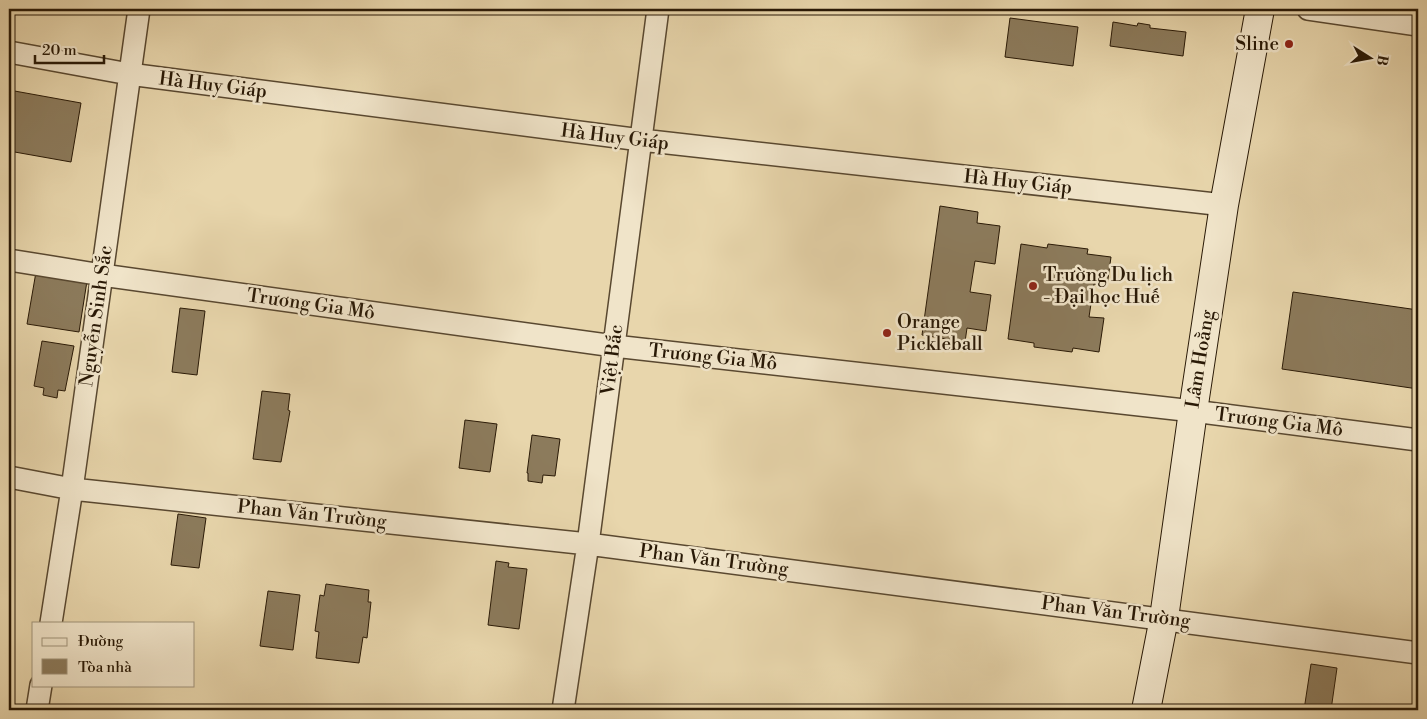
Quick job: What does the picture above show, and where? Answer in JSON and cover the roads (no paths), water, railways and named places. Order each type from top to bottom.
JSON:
[{"type":"street","name":"Nguyễn Sinh Sắc","points":[[51,622],[72,488],[138,9]]},
{"type":"street","name":"Việt Bắc","points":[[563,710],[588,544],[658,9]]},
{"type":"street","name":"Lâm Hoằng","points":[[1146,710],[1164,618],[1224,205],[1260,9]]},
{"type":"street","points":[[1308,9],[1418,25]]},
{"type":"street","name":"Hà Huy Giáp","points":[[9,52],[129,74],[641,140],[1224,205]]},
{"type":"street","name":"Trương Gia Mô","points":[[9,260],[102,275],[614,346],[1193,411],[1418,440]]},
{"type":"street","name":"Phan Văn Trường","points":[[9,477],[72,488],[588,544],[1418,652]]},
{"type":"street","points":[[37,710],[41,686]]},
{"type":"place","name":"Sline","points":[[1289,44]]},
{"type":"place","name":"Trường Du lịch - Đại học Huế","points":[[1033,286]]},
{"type":"place","name":"Orange Pickleball","points":[[887,333]]}]
